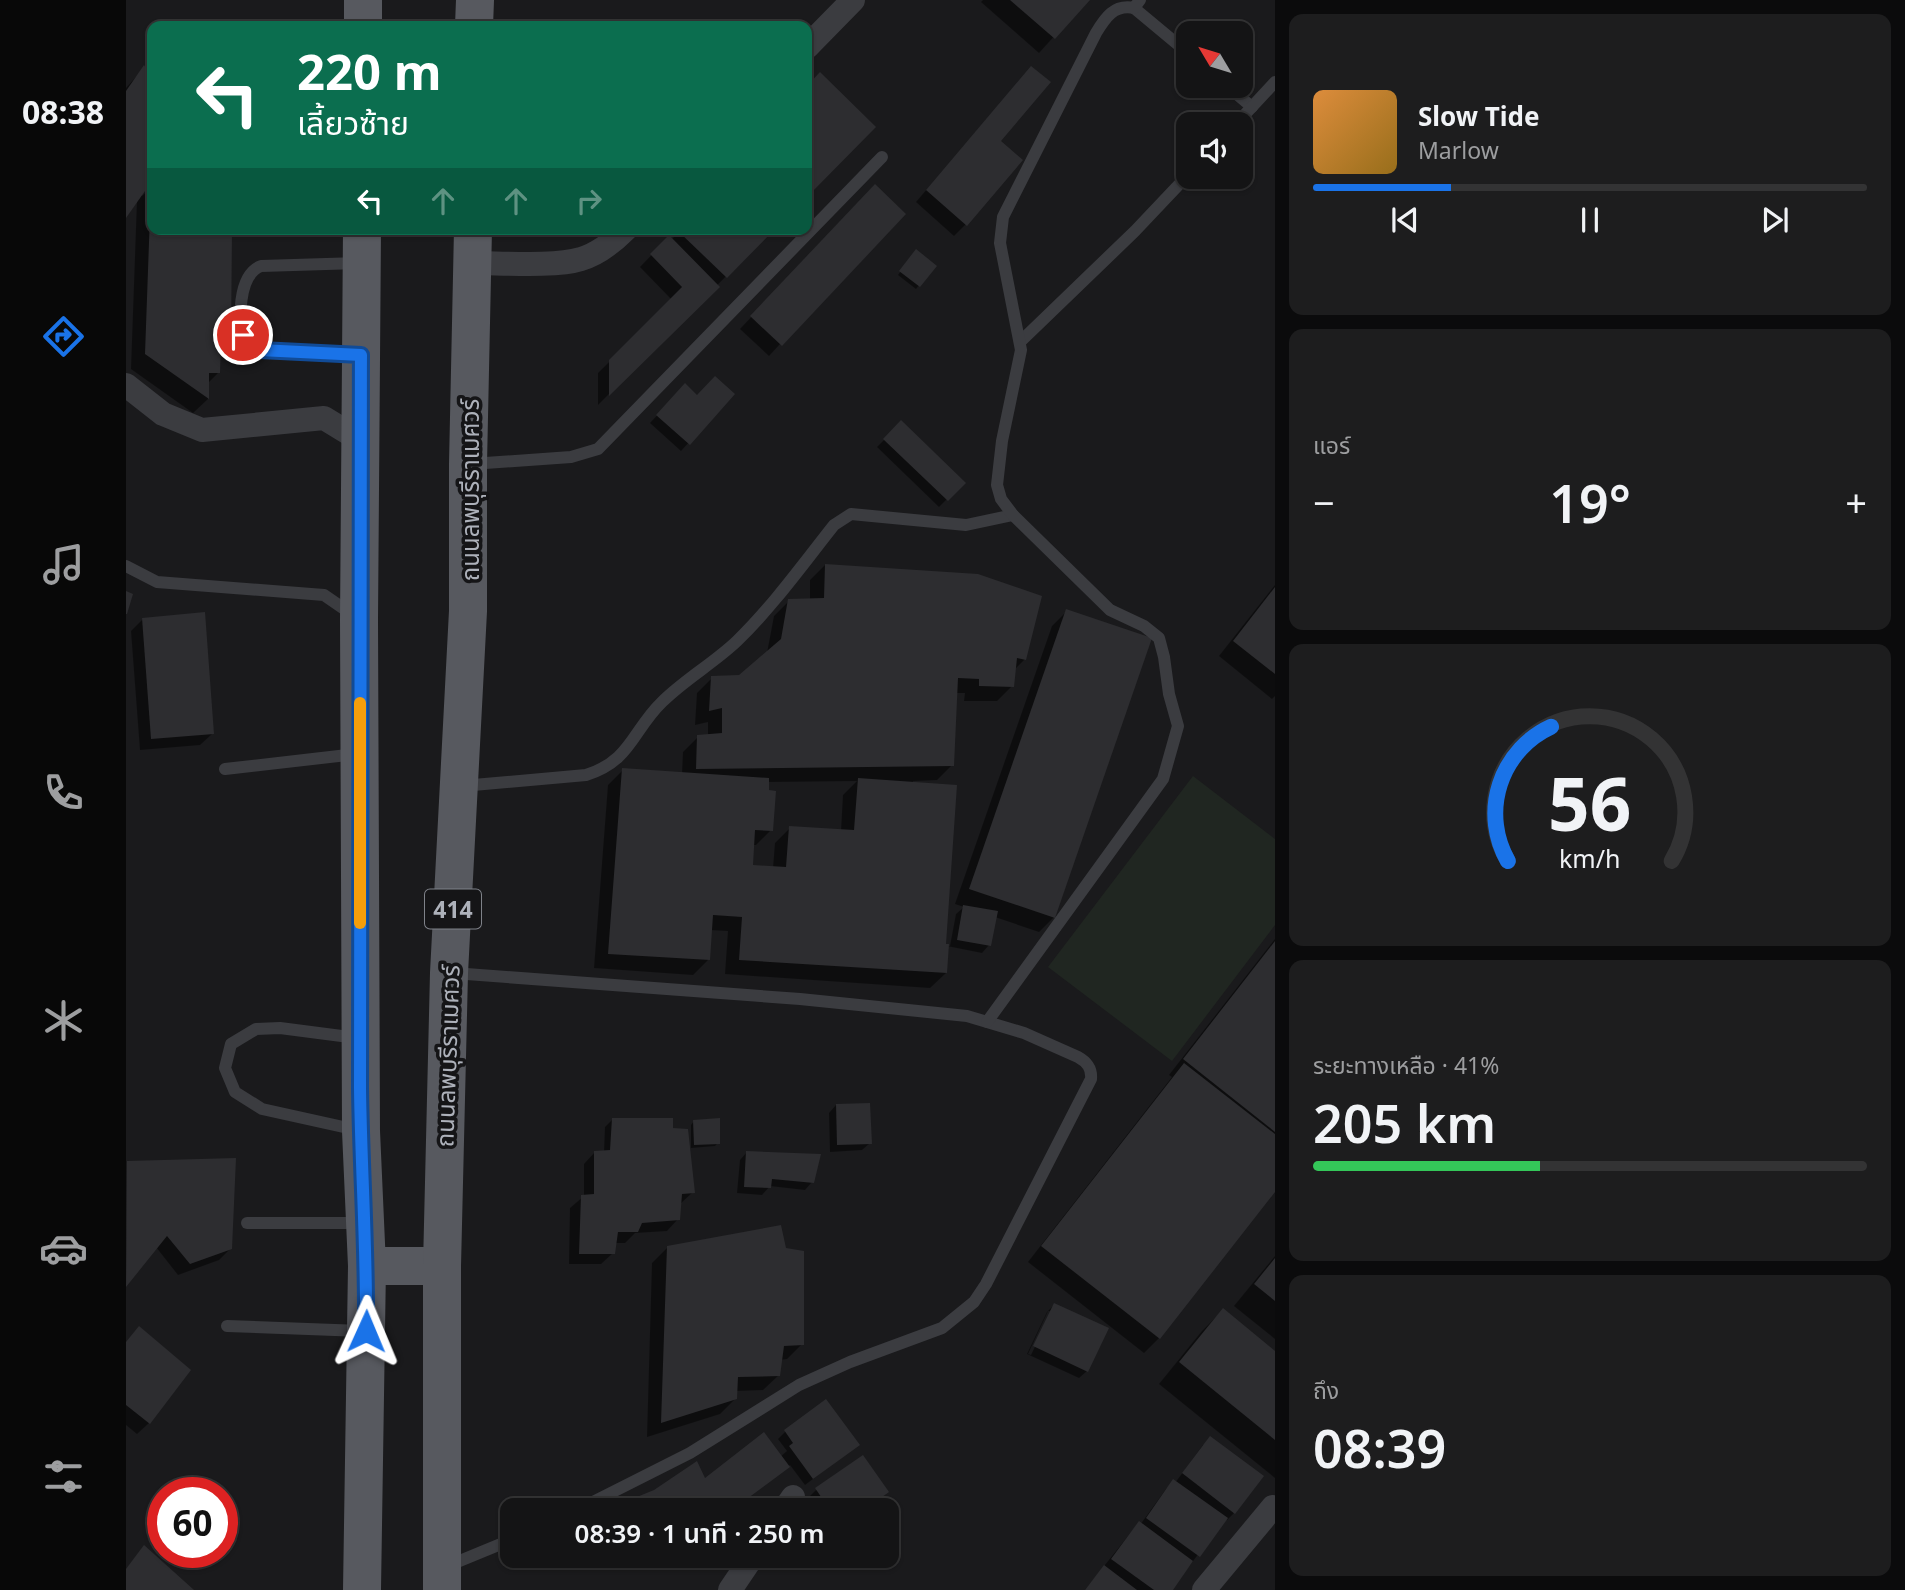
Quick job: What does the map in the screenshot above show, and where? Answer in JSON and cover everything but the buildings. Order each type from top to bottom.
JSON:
[{"type":"main road","points":[[363,0],[363,21]]},
{"type":"main road","points":[[474,21],[475,0]]},
{"type":"main road","points":[[362,246],[359,620],[360,1131],[367,1266],[362,1590]]},
{"type":"main road","name":"ถนนลพบุรีราเมศวร์","points":[[442,1579],[442,1266],[449,973],[468,611],[473,246]]},
{"type":"main road","points":[[367,1266],[442,1266]]},
{"type":"street","points":[[812,42],[853,0]]},
{"type":"street","points":[[473,246],[579,260],[598,252],[619,235]]},
{"type":"street","points":[[126,385],[163,414],[202,430],[324,418],[360,440]]},
{"type":"street","points":[[1204,1590],[1273,1507]]},
{"type":"street","points":[[730,1590],[745,1568]]},
{"type":"lane","points":[[988,1022],[1163,779],[1178,726],[1159,638],[1144,626],[1110,610],[1013,515],[1001,499],[996,485],[1002,442],[1020,359],[1020,342],[1000,243],[1003,217],[1096,33],[1112,12],[1137,4],[1176,41]]},
{"type":"lane","points":[[1247,112],[1275,82]]},
{"type":"lane","points":[[1241,98],[1252,107]]},
{"type":"lane","points":[[812,228],[881,157]]},
{"type":"lane","points":[[1020,342],[1176,187]]},
{"type":"lane","points":[[468,464],[571,457],[598,449],[805,235]]},
{"type":"lane","points":[[361,355],[260,350],[246,342],[242,326],[243,284],[254,268],[362,246]]},
{"type":"lane","points":[[459,786],[586,775],[605,769],[620,757],[660,704],[735,643],[834,525],[851,514],[966,525],[1013,515]]},
{"type":"lane","points":[[126,566],[157,582],[324,595],[359,620]]},
{"type":"lane","points":[[225,769],[360,754]]},
{"type":"lane","points":[[449,973],[800,999],[967,1016],[1024,1033],[1078,1057],[1084,1060],[1092,1072],[1091,1079],[986,1284],[974,1302],[942,1328],[799,1385],[690,1454],[601,1498]]},
{"type":"lane","points":[[360,1038],[280,1028],[256,1028],[231,1044],[225,1068],[235,1092],[262,1109],[360,1131]]},
{"type":"lane","points":[[247,1223],[365,1223]]},
{"type":"lane","points":[[228,1326],[366,1331]]},
{"type":"lane","points":[[442,1579],[500,1546]]},
{"type":"shaded area","points":[[1193,776],[1275,839],[1275,925],[1172,1061],[1048,967]]},
{"type":"slow traffic","points":[[360,703],[360,923]]},
{"type":"route","points":[[243,335],[246,342],[260,350],[361,355],[360,1131],[367,1266],[366,1331]]}]
